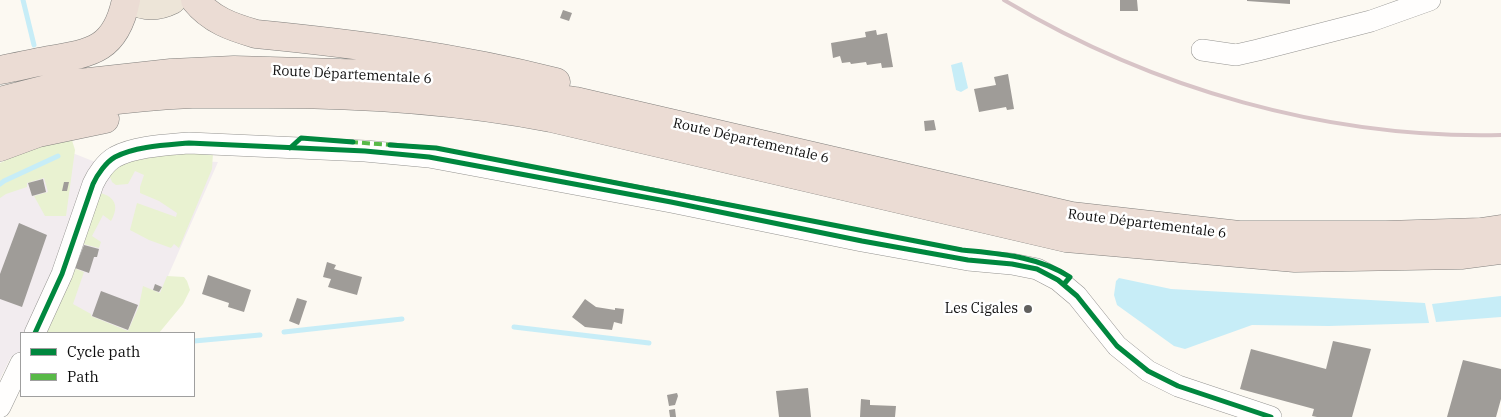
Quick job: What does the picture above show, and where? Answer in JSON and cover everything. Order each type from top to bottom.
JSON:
[{"type":"highway","points":[[0,70],[93,51],[112,35],[123,14],[126,0]]},
{"type":"highway","points":[[194,0],[209,15],[232,27],[256,34],[417,52],[501,68],[614,97],[758,143]]},
{"type":"highway","name":"Route Départementale 6","points":[[0,101],[62,86],[171,72],[234,70],[409,75],[575,101],[1071,216],[1240,235],[1386,235],[1480,232],[1501,229]]},
{"type":"highway","name":"Route Départementale 6","points":[[0,120],[33,112],[105,102],[191,94],[336,94],[497,108],[551,118],[1066,238],[1295,258],[1461,255],[1501,250]]},
{"type":"highway","points":[[0,147],[38,133],[94,121],[166,112],[271,105],[497,108]]},
{"type":"main road","points":[[132,0],[144,5],[154,6],[172,0]]},
{"type":"street","points":[[1202,50],[1236,54],[1258,50],[1372,21],[1430,0]]},
{"type":"street","points":[[35,332],[62,274],[92,184],[96,176],[114,157],[161,145],[189,143],[365,150],[429,157],[671,202],[862,241],[968,260],[1012,264],[1037,269],[1058,280],[1076,296],[1117,346],[1148,371],[1184,388],[1271,417]]},
{"type":"street","points":[[1,404],[20,365]]},
{"type":"shaded area","points":[[65,150],[118,171],[162,159],[218,162],[143,332],[20,332],[20,356],[11,357],[0,379],[0,175]]},
{"type":"green space","points":[[71,137],[75,150],[66,216],[45,216],[34,196],[48,192],[44,178],[27,183],[27,187],[0,198],[0,163],[36,146]]},
{"type":"green space","points":[[149,151],[213,153],[212,169],[179,248],[174,244],[171,248],[149,240],[130,230],[137,203],[176,217],[177,213],[159,201],[140,193],[144,175],[135,171],[128,184],[116,185],[112,182],[109,174],[116,163]]},
{"type":"green space","points":[[100,193],[113,200],[115,211],[111,221],[103,215],[92,236],[101,242],[99,248],[83,244],[74,268],[84,272],[73,304],[91,314],[91,316],[128,331],[139,306],[143,286],[160,293],[167,276],[184,277],[190,290],[183,304],[160,332],[46,332]]},
{"type":"water","points":[[962,62],[968,88],[961,92],[956,90],[951,65]]},
{"type":"water","points":[[1119,278],[1171,289],[1425,303],[1429,323],[1329,326],[1252,325],[1185,349],[1174,346],[1117,305],[1114,295],[1116,281]]},
{"type":"water","points":[[1501,296],[1501,317],[1436,322],[1432,304]]},
{"type":"building","points":[[1120,0],[1137,0],[1138,11],[1120,11]]},
{"type":"building","points":[[1290,0],[1290,4],[1247,1]]},
{"type":"building","points":[[563,10],[572,13],[569,21],[560,18]]},
{"type":"building","points":[[876,30],[877,35],[887,33],[893,67],[882,68],[881,63],[867,65],[866,62],[842,63],[840,56],[833,58],[831,43],[866,37],[865,32]]},
{"type":"building","points":[[1008,74],[1014,109],[1007,110],[1006,107],[979,112],[974,89],[996,85],[994,77]]},
{"type":"building","points":[[934,120],[936,130],[925,131],[924,121]]},
{"type":"building","points":[[43,179],[46,192],[32,196],[28,183]]},
{"type":"building","points":[[64,182],[69,182],[67,191],[62,191]]},
{"type":"building","points":[[19,223],[47,235],[22,307],[0,299],[0,274]]},
{"type":"building","points":[[84,245],[99,249],[97,257],[94,257],[89,273],[75,268]]},
{"type":"building","points":[[327,262],[336,265],[334,269],[362,277],[357,295],[328,287],[331,279],[323,277]]},
{"type":"building","points":[[208,275],[251,290],[244,312],[228,307],[229,303],[202,294]]},
{"type":"building","points":[[155,284],[162,287],[159,292],[153,290]]},
{"type":"building","points":[[101,291],[138,305],[128,330],[92,316]]},
{"type":"building","points":[[297,298],[307,301],[299,325],[289,321]]},
{"type":"building","points":[[585,299],[596,307],[615,310],[615,308],[624,309],[622,324],[614,322],[612,330],[585,327],[572,317]]},
{"type":"building","points":[[1333,341],[1371,349],[1352,417],[1312,416],[1314,409],[1240,389],[1251,349],[1326,369]]},
{"type":"building","points":[[1463,360],[1501,369],[1501,399],[1496,417],[1447,417]]},
{"type":"building","points":[[808,388],[811,417],[779,417],[776,391]]},
{"type":"building","points":[[677,393],[675,405],[669,406],[667,395]]},
{"type":"building","points":[[861,399],[870,400],[870,405],[896,406],[895,417],[860,417]]},
{"type":"building","points":[[675,409],[676,417],[670,417],[669,410]]},
{"type":"waterway","points":[[23,0],[34,45]]},
{"type":"waterway","points":[[0,184],[58,156]]},
{"type":"waterway","points":[[284,332],[402,319]]},
{"type":"waterway","points":[[514,327],[649,343]]},
{"type":"waterway","points":[[195,341],[260,335]]},
{"type":"railway","points":[[1004,0],[1061,32],[1120,59],[1181,83],[1243,102],[1307,118],[1371,128],[1436,134],[1501,135]]},
{"type":"marked path","points":[[350,142],[393,145]]},
{"type":"cycle path","points":[[290,148],[301,138],[353,142]]},
{"type":"cycle path","points":[[35,332],[62,274],[93,184],[102,169],[115,157],[142,148],[189,143],[365,151],[429,157],[671,202],[862,241],[968,260],[1012,264],[1037,269],[1058,280],[1077,296],[1117,346],[1148,371],[1178,386],[1271,417]]},
{"type":"cycle path","points":[[390,145],[436,148],[962,250],[1018,257],[1045,264],[1070,277],[1064,284]]},
{"type":"place","name":"Les Cigales","points":[[1028,309]]}]
